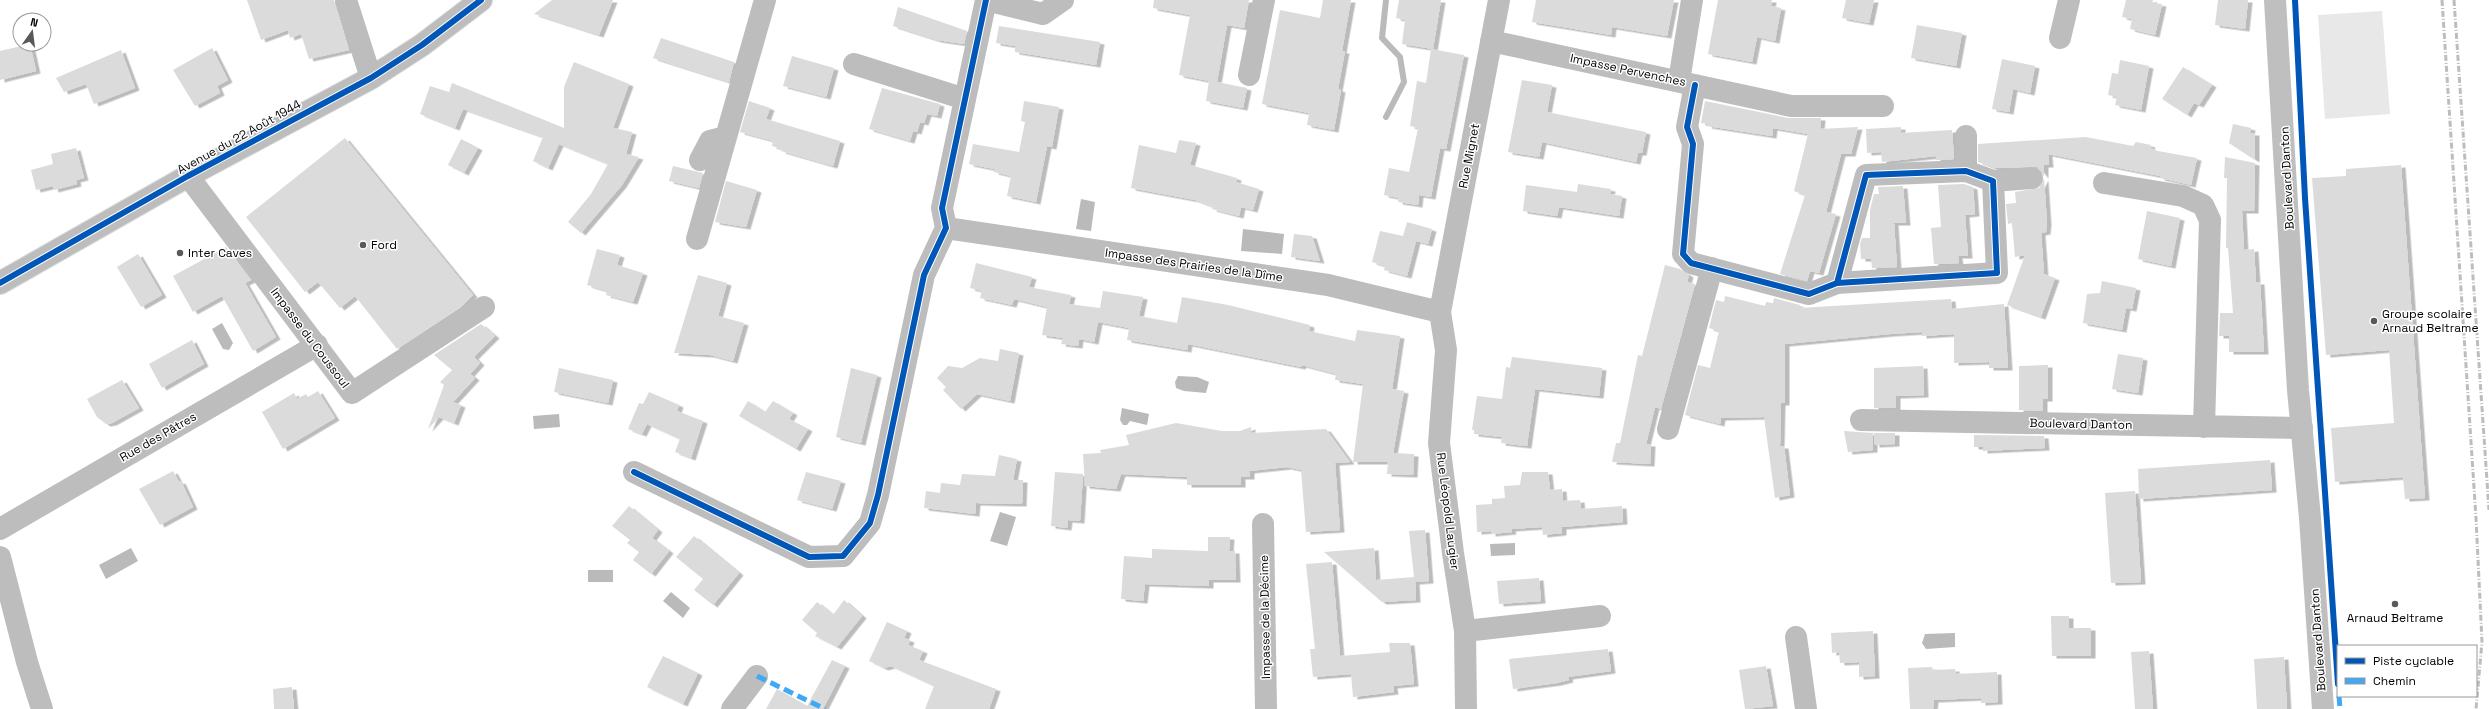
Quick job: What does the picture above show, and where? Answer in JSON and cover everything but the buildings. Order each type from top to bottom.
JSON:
[{"type":"main road","name":"Boulevard Danton","points":[[2275,0],[2302,428],[2323,709]]},
{"type":"street","points":[[346,0],[371,78]]},
{"type":"street","name":"Avenue du 22 Août 1944","points":[[0,282],[188,176],[371,78],[422,45],[481,0]]},
{"type":"street","points":[[697,239],[765,0]]},
{"type":"street","points":[[634,472],[809,558],[843,556],[870,524],[878,495],[924,275],[946,228],[942,208],[986,0],[1043,14],[1063,0]]},
{"type":"street","points":[[1249,76],[1264,0]]},
{"type":"street","name":"Rue Mignet","points":[[1440,312],[1499,0]]},
{"type":"street","points":[[1692,0],[1687,83],[1687,127],[1693,144],[1683,254],[1691,263],[1809,294],[1838,283],[1997,273],[1992,181]]},
{"type":"street","points":[[2060,38],[2069,0]]},
{"type":"street","name":"Impasse Pervenches","points":[[1491,41],[1791,106],[1883,106]]},
{"type":"street","points":[[854,64],[965,99]]},
{"type":"street","points":[[1966,136],[1966,171]]},
{"type":"street","points":[[700,160],[710,141],[726,137]]},
{"type":"street","points":[[1838,283],[1866,175],[1966,171],[1992,181],[2032,178]]},
{"type":"street","name":"Impasse du Coussoul","points":[[188,176],[352,393],[484,307]]},
{"type":"street","points":[[2104,183],[2183,196],[2203,205],[2210,220],[2204,427]]},
{"type":"street","name":"Impasse des Prairies de la Dîme","points":[[946,228],[1328,285],[1440,312]]},
{"type":"street","points":[[1668,429],[1712,268]]},
{"type":"street","name":"Rue Léopold Laugier","points":[[1440,312],[1446,350],[1439,443],[1452,553],[1465,631],[1466,709]]},
{"type":"street","name":"Rue des Pâtres","points":[[0,529],[317,345]]},
{"type":"street","name":"Boulevard Danton","points":[[1861,420],[2302,428]]},
{"type":"street","name":"Impasse de la Décime","points":[[1263,524],[1266,709]]},
{"type":"street","points":[[0,557],[27,662],[42,709]]},
{"type":"street","points":[[1465,631],[1600,616]]},
{"type":"street","points":[[1796,637],[1806,709]]},
{"type":"street","points":[[732,709],[757,676]]},
{"type":"shaded area","points":[[2382,11],[2390,114],[2325,119],[2318,15]]},
{"type":"shaded area","points":[[1081,199],[1095,202],[1091,231],[1076,229]]},
{"type":"shaded area","points":[[1243,229],[1284,234],[1282,254],[1241,251]]},
{"type":"shaded area","points":[[222,323],[233,343],[229,350],[223,349],[212,329]]},
{"type":"shaded area","points":[[1178,376],[1197,377],[1209,382],[1206,393],[1184,391],[1176,388],[1175,382]]},
{"type":"shaded area","points":[[1122,408],[1149,414],[1147,425],[1130,421],[1127,425],[1123,425],[1120,420]]},
{"type":"shaded area","points":[[559,414],[560,427],[534,429],[533,416]]},
{"type":"shaded area","points":[[1000,512],[1016,517],[1007,546],[990,541]]},
{"type":"shaded area","points":[[1515,543],[1515,555],[1491,556],[1490,544]]},
{"type":"shaded area","points":[[131,548],[138,561],[106,579],[99,565]]},
{"type":"shaded area","points":[[588,570],[613,570],[613,582],[588,582]]},
{"type":"shaded area","points":[[671,592],[690,608],[683,618],[663,601]]},
{"type":"shaded area","points":[[1955,633],[1955,647],[1926,649],[1922,643],[1925,634]]},
{"type":"waterway","points":[[1386,0],[1382,38],[1400,57],[1404,82],[1386,117]]},
{"type":"railway","points":[[2442,0],[2476,518],[2482,642],[2476,709]]},
{"type":"railway","points":[[2454,0],[2489,510]]},
{"type":"marked path","points":[[757,676],[825,709]]},
{"type":"marked path","points":[[2339,697],[2340,709]]},
{"type":"cycle path","points":[[0,283],[188,176],[371,78],[422,45],[481,0]]},
{"type":"cycle path","points":[[634,472],[809,557],[843,556],[870,523],[878,495],[924,275],[946,228],[942,208],[986,0]]},
{"type":"cycle path","points":[[2295,0],[2305,198],[2337,669]]},
{"type":"cycle path","points":[[1695,85],[1687,127],[1693,144],[1683,254],[1691,263],[1809,294],[1837,283],[1997,273],[1993,181],[1966,171],[1866,175],[1837,283]]},
{"type":"place","name":"Ford","points":[[363,245]]},
{"type":"place","name":"Inter Caves","points":[[180,253]]},
{"type":"place","name":"Groupe scolaire Arnaud Beltrame","points":[[2374,321]]},
{"type":"place","name":"Arnaud Beltrame","points":[[2395,604]]}]
